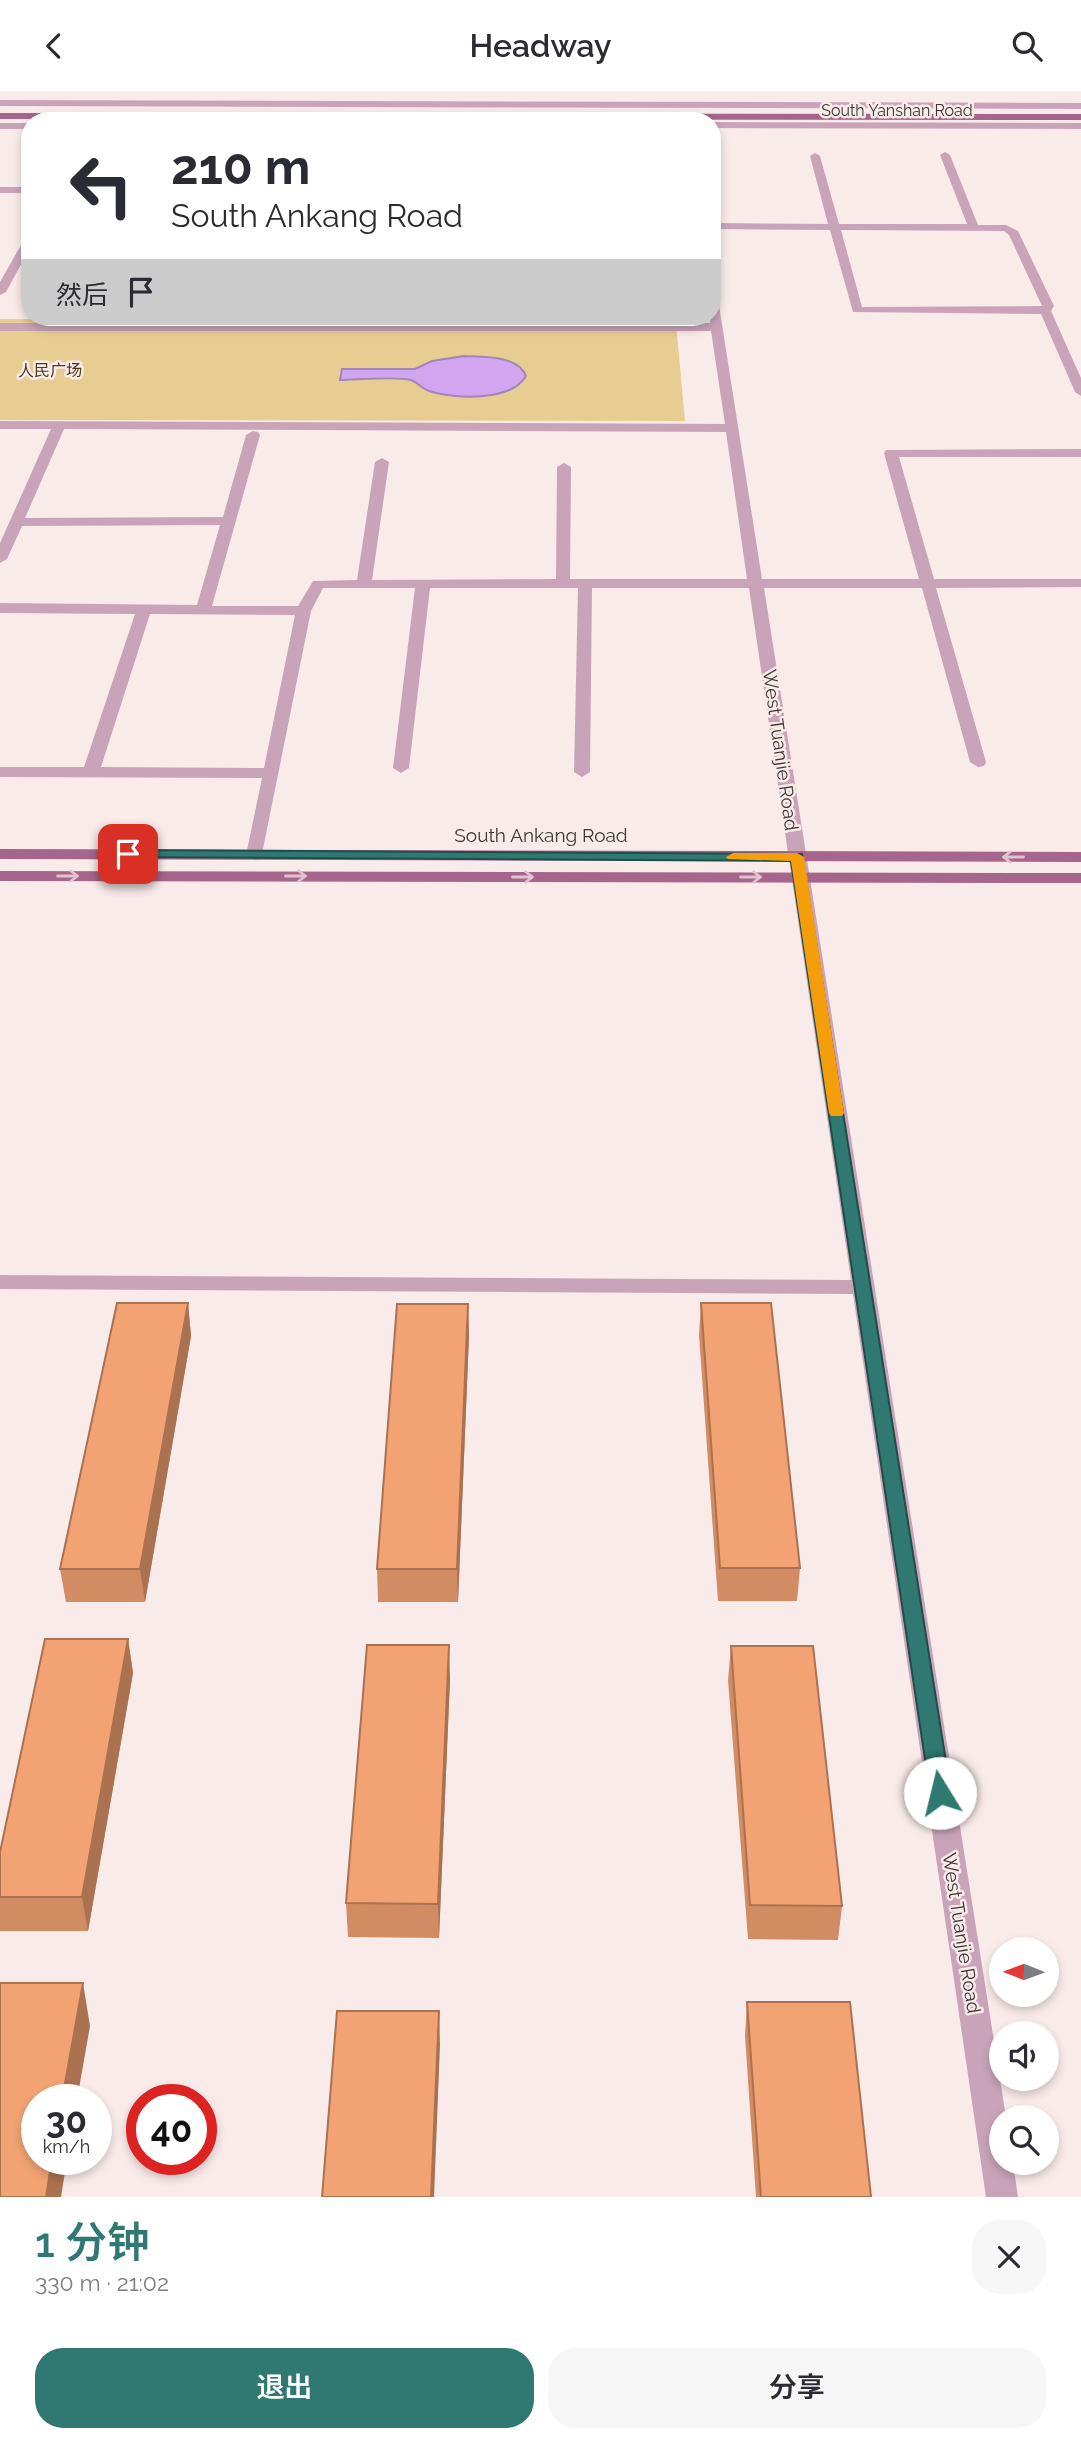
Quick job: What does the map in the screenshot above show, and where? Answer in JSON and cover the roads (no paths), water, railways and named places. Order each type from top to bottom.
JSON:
[{"type":"main road","name":"South Yanshan Road","points":[[721,113],[1081,109]]},
{"type":"main road","name":"South Yanshan Road","points":[[0,110],[456,112]]},
{"type":"main road","name":"South Yanshan Road","points":[[721,113],[1081,117]]},
{"type":"main road","name":"South Yanshan Road","points":[[0,116],[21,116]]},
{"type":"main road","name":"South Ankang Road","points":[[0,854],[255,855],[799,867],[1081,878]]},
{"type":"main road","name":"South Ankang Road","points":[[0,876],[799,867],[1081,857]]},
{"type":"street","points":[[135,103],[142,91]]},
{"type":"street","points":[[680,91],[684,112]]},
{"type":"street","name":"South Yanshan Road","points":[[0,103],[629,112]]},
{"type":"street","name":"South Yanshan Road","points":[[721,125],[1081,126]]},
{"type":"street","points":[[0,126],[21,126]]},
{"type":"street","points":[[945,155],[973,226]]},
{"type":"street","points":[[815,156],[857,310],[1045,311]]},
{"type":"street","points":[[0,190],[21,190]]},
{"type":"street","points":[[721,226],[1006,228],[1014,233],[1048,306],[1045,311]]},
{"type":"street","points":[[0,292],[21,255]]},
{"type":"street","points":[[1045,311],[1081,392]]},
{"type":"street","points":[[0,327],[21,326]]},
{"type":"street","points":[[594,326],[716,327]]},
{"type":"street","name":"West Tuanjie Road","points":[[716,327],[1002,2197]]},
{"type":"street","points":[[0,425],[732,428]]},
{"type":"street","points":[[0,559],[59,425]]},
{"type":"street","points":[[203,610],[253,435]]},
{"type":"street","points":[[978,762],[891,453],[1081,453]]},
{"type":"street","points":[[364,583],[382,462]]},
{"type":"street","points":[[563,583],[564,467]]},
{"type":"street","points":[[0,513],[18,517],[228,521]]},
{"type":"street","points":[[401,768],[423,583]]},
{"type":"street","points":[[255,855],[303,611],[318,584],[1081,583]]},
{"type":"street","points":[[582,772],[585,585]]},
{"type":"street","points":[[0,608],[303,611]]},
{"type":"street","points":[[91,772],[144,610]]},
{"type":"street","points":[[0,772],[272,773]]},
{"type":"street","points":[[0,1282],[863,1287]]},
{"type":"park label","name":"人民广场","points":[[50,370]]}]
